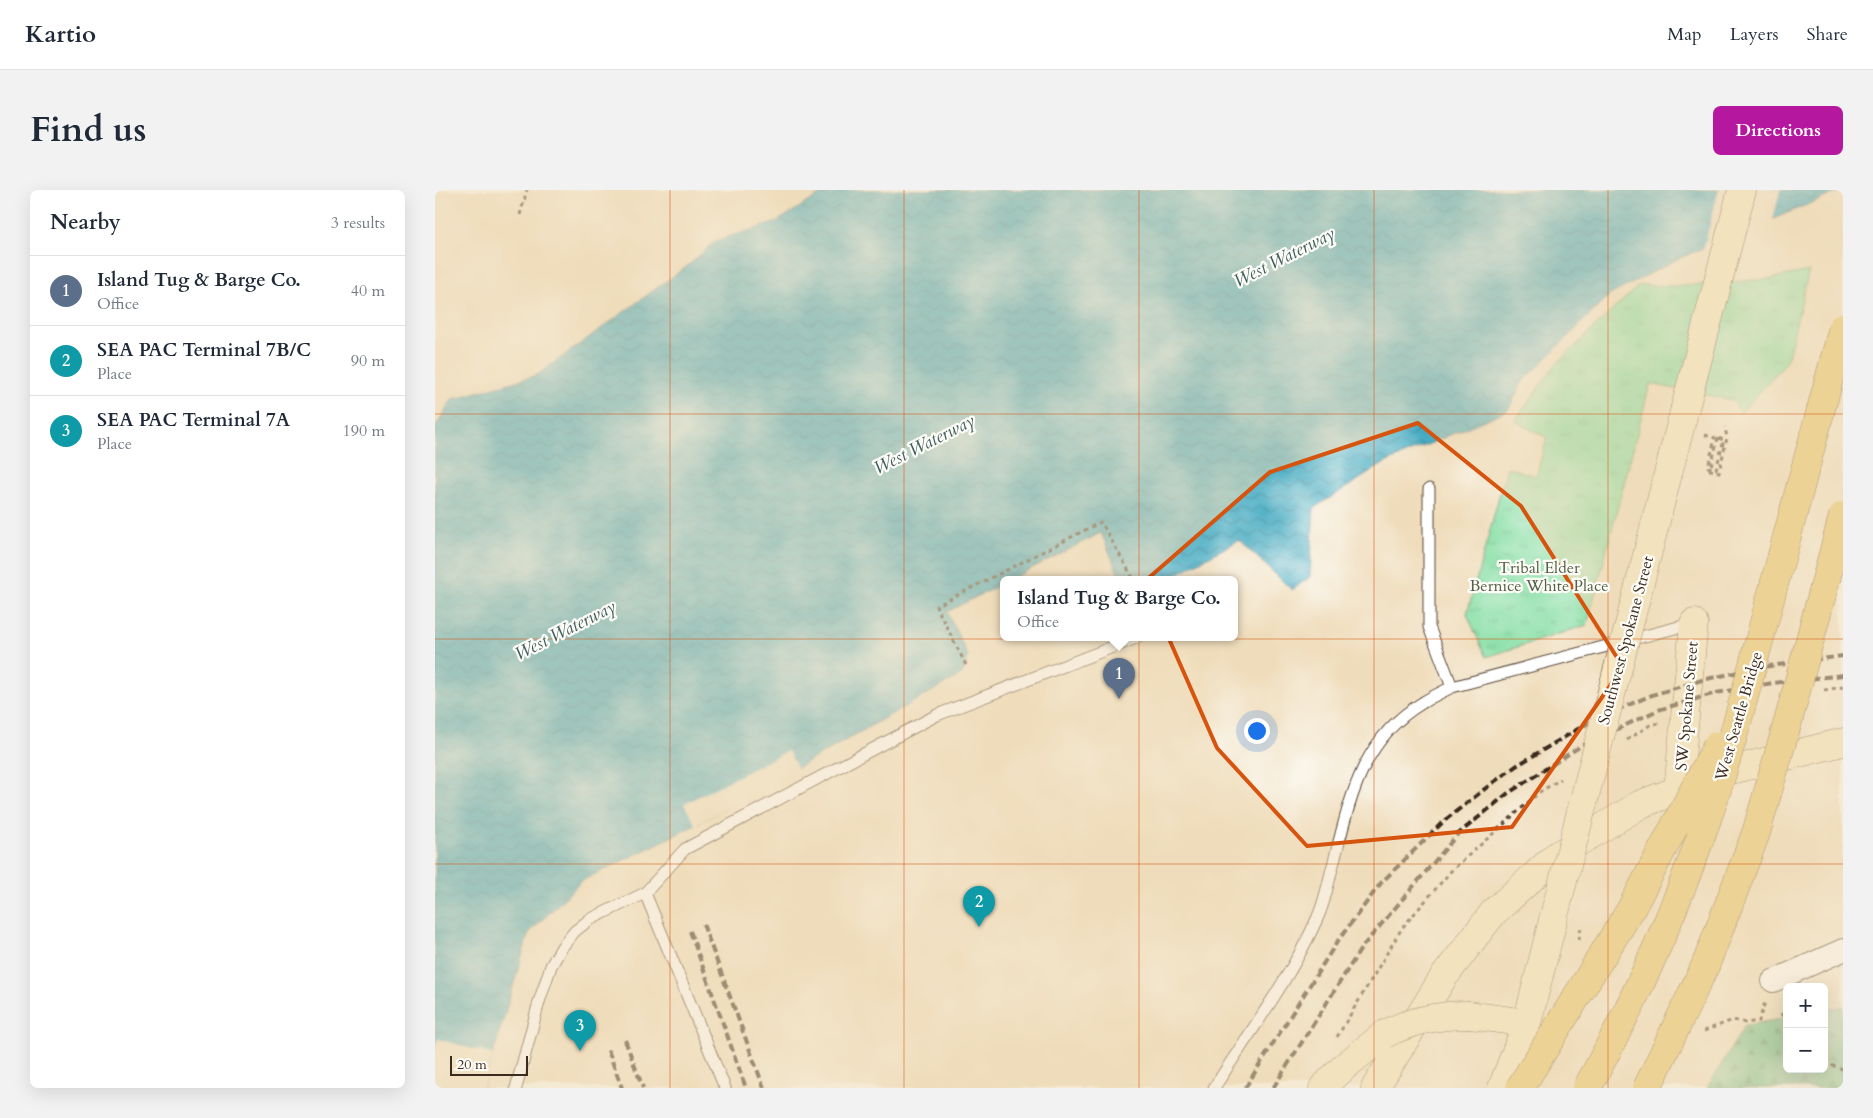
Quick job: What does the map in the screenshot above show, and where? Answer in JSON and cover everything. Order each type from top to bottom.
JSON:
[{"type":"highway","name":"West Seattle Bridge","points":[[1587,1088],[1641,982],[1683,886],[1715,795],[1745,694],[1843,327]]},
{"type":"highway","points":[[1647,1088],[1706,964],[1756,833],[1843,516]]},
{"type":"highway","points":[[1520,1088],[1631,909],[1745,694]]},
{"type":"main road","name":"Southwest Spokane Street","points":[[1502,1088],[1527,1023],[1742,190]]},
{"type":"main road","name":"SW Spokane Street","points":[[1678,790],[1694,623]]},
{"type":"main road","points":[[1375,1088],[1443,978],[1493,913],[1556,856],[1641,804],[1728,771],[1843,742]]},
{"type":"main road","points":[[1323,1088],[1345,1066],[1385,1034],[1405,1024],[1453,1015],[1469,1015],[1527,1023]]},
{"type":"street","points":[[1773,981],[1843,950]]},
{"type":"lane","points":[[1429,489],[1429,627],[1452,687]]},
{"type":"lane","points":[[1214,1088],[1306,944],[1321,912],[1351,797],[1360,772],[1370,753],[1402,718],[1421,703],[1452,687],[1694,623]]},
{"type":"lane","points":[[516,1088],[539,1002],[551,966],[562,947],[575,931],[589,920],[645,893],[685,850],[937,715],[1128,641]]},
{"type":"lane","points":[[645,893],[725,1088]]},
{"type":"path","points":[[520,215],[527,190]]},
{"type":"path","points":[[1702,434],[1715,438],[1708,467],[1716,469],[1724,440],[1718,438],[1710,470],[1719,472],[1727,438],[1725,427]]},
{"type":"path","points":[[966,665],[936,606],[1101,522],[1132,576]]},
{"type":"path","points":[[1781,1013],[1783,1017]]},
{"type":"path","points":[[1759,1021],[1760,1016]]},
{"type":"path","points":[[1828,1064],[1843,1069]]},
{"type":"highlighted area","points":[[1418,423],[1521,506],[1623,667],[1512,827],[1307,846],[1217,748],[1144,582],[1270,472]]},
{"type":"green space","name":"Tribal Elder Bernice White Place","points":[[1809,271],[1787,361],[1741,413],[1732,400],[1650,384],[1587,625],[1486,657],[1467,614],[1507,467],[1536,476],[1547,438],[1515,421],[1554,366],[1639,285],[1682,286],[1768,279]]},
{"type":"green space","points":[[1843,1006],[1843,1088],[1707,1088],[1745,1025],[1783,1019],[1783,1073],[1828,1073],[1828,1010]]},
{"type":"water","name":"West Waterway","points":[[827,190],[1843,190],[1678,259],[1610,295],[1523,382],[1508,410],[1385,463],[1314,508],[1310,577],[1292,590],[1239,540],[1173,576],[1119,576],[1101,533],[1017,576],[1000,576],[1000,585],[947,612],[968,656],[963,674],[696,825],[582,881],[529,933],[483,1088],[435,1088],[435,428],[452,399],[537,375],[691,263],[715,241],[776,222]]},
{"type":"pier","points":[[1719,190],[1780,190],[1772,223],[1703,251]]},
{"type":"pier","points":[[788,751],[798,769],[696,825],[684,804]]},
{"type":"pier","points":[[438,1039],[493,1055],[483,1088],[435,1088],[435,1050]]},
{"type":"railway","points":[[1245,1088],[1337,942],[1381,883],[1444,821],[1491,784],[1516,766],[1578,729],[1600,717],[1652,695],[1702,680],[1763,667],[1843,656]]},
{"type":"railway","points":[[1273,1088],[1362,947],[1457,835],[1507,794],[1581,746],[1658,710],[1716,693],[1773,683],[1843,675]]},
{"type":"railway","points":[[703,924],[764,1088]]},
{"type":"railway","points":[[690,931],[746,1088]]},
{"type":"railway","points":[[625,1040],[643,1088]]},
{"type":"railway","points":[[608,1050],[622,1088]]},
{"type":"place","name":"Island Tug & Barge Co.","points":[[1119,699]]},
{"type":"place","name":"SEA PAC Terminal 7B/C","points":[[979,927]]},
{"type":"place","name":"SEA PAC Terminal 7A","points":[[580,1051]]}]
